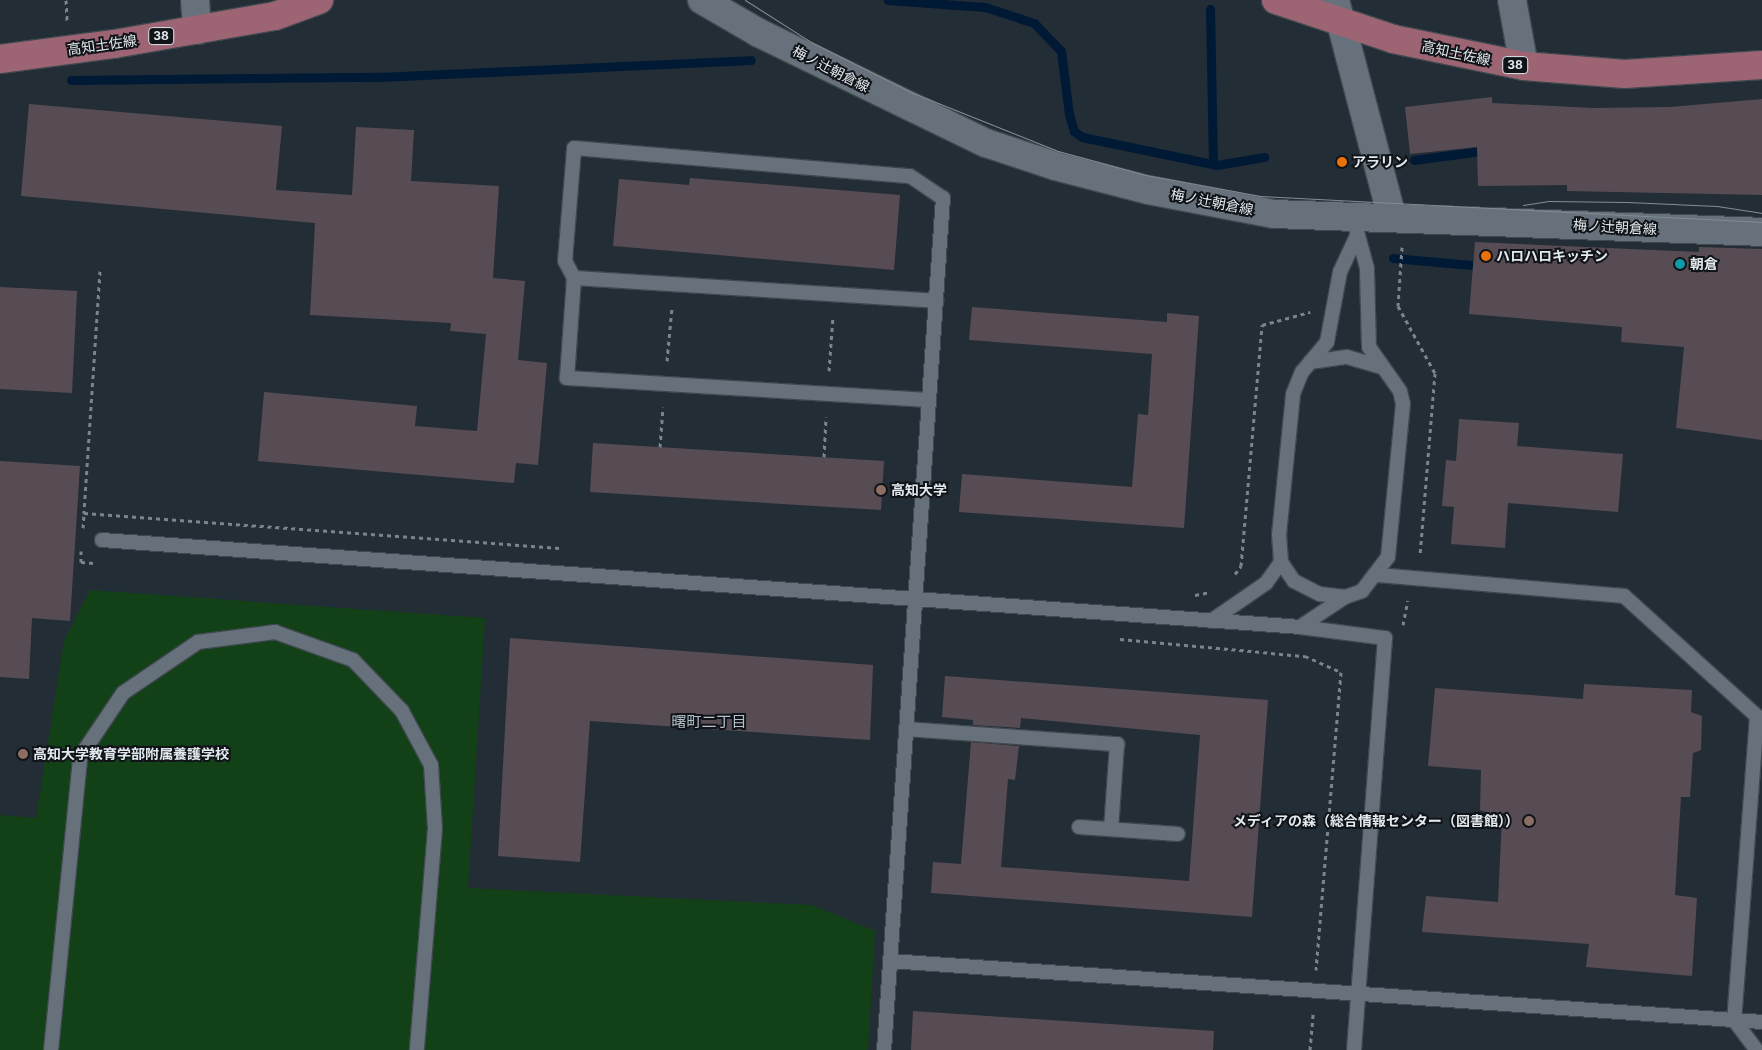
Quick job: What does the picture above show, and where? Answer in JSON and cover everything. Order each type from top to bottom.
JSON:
[{"type":"main road","points":[[195,0],[197,30]]},
{"type":"main road","name":"高知土佐線","points":[[0,59],[197,30],[275,16],[319,0]]},
{"type":"main road","name":"梅ノ辻朝倉線","points":[[702,0],[904,106],[986,143],[1055,166],[1148,190],[1355,227],[1398,218],[1762,232]]},
{"type":"main road","name":"高知土佐線","points":[[1276,0],[1339,11],[1462,56],[1524,66],[1625,74],[1762,64]]},
{"type":"main road","points":[[1512,0],[1524,66]]},
{"type":"main road","points":[[1339,11],[1398,218]]},
{"type":"lane","points":[[884,1050],[943,198],[910,176],[574,148],[565,261],[574,278],[567,378],[929,400]]},
{"type":"lane","points":[[1345,597],[1320,594],[1294,581],[1281,562],[1279,535],[1292,394],[1310,362],[1327,342],[1340,272],[1355,227]]},
{"type":"lane","points":[[1300,628],[1345,597],[1362,591],[1378,575],[1388,557],[1403,404],[1400,391],[1368,347],[1367,268],[1355,227]]},
{"type":"lane","points":[[574,278],[936,301]]},
{"type":"lane","points":[[1310,362],[1348,357],[1381,366]]},
{"type":"lane","points":[[102,540],[1211,621],[1300,628],[1385,638],[1354,1050]]},
{"type":"lane","points":[[1211,621],[1266,583],[1281,562]]},
{"type":"lane","points":[[1378,575],[1624,596],[1757,716],[1734,1020],[1756,1050]]},
{"type":"lane","points":[[52,1050],[80,758],[123,693],[198,642],[275,632],[353,660],[402,711],[431,765],[435,829],[416,1050]]},
{"type":"lane","points":[[906,729],[1117,744],[1111,830]]},
{"type":"lane","points":[[1079,827],[1178,834]]},
{"type":"lane","points":[[890,961],[1762,1022]]},
{"type":"path","points":[[66,0],[67,30]]},
{"type":"path","points":[[1398,218],[1398,306],[1436,373],[1418,578],[1405,608],[1403,628]]},
{"type":"path","points":[[83,532],[100,271]]},
{"type":"path","points":[[1233,578],[1241,566],[1262,325],[1316,311]]},
{"type":"path","points":[[84,513],[569,549]]},
{"type":"path","points":[[82,542],[81,562],[100,563]]},
{"type":"path","points":[[1187,596],[1216,590]]},
{"type":"path","points":[[1116,639],[1305,656],[1341,672],[1310,1050]]},
{"type":"green space","points":[[90,590],[485,618],[468,888],[812,905],[875,931],[868,1050],[0,1050],[0,815],[36,818],[64,641]]},
{"type":"building","points":[[1492,97],[1492,103],[1593,108],[1670,107],[1762,99],[1762,195],[1567,191],[1567,185],[1478,186],[1477,147],[1410,154],[1405,107]]},
{"type":"building","points":[[29,104],[282,126],[276,190],[352,195],[356,127],[414,130],[411,181],[499,186],[493,278],[525,281],[518,360],[547,363],[538,465],[516,463],[514,483],[258,461],[264,392],[417,406],[415,426],[477,431],[486,334],[450,331],[451,323],[310,315],[315,223],[21,196]]},
{"type":"building","points":[[690,178],[900,195],[894,270],[613,246],[619,179],[689,185]]},
{"type":"building","points":[[1475,242],[1699,252],[1699,247],[1762,249],[1762,440],[1676,428],[1684,347],[1621,342],[1622,327],[1469,314]]},
{"type":"building","points":[[0,287],[77,291],[72,393],[0,389]]},
{"type":"building","points":[[972,307],[1167,322],[1167,313],[1199,316],[1184,528],[959,512],[962,474],[1132,487],[1138,414],[1148,415],[1152,354],[969,340]]},
{"type":"building","points":[[1459,419],[1519,423],[1517,446],[1623,454],[1618,512],[1508,503],[1505,548],[1451,544],[1454,507],[1442,506],[1446,460],[1456,461]]},
{"type":"building","points":[[593,443],[884,461],[881,510],[590,492]]},
{"type":"building","points":[[0,461],[80,466],[70,621],[32,618],[29,679],[0,677]]},
{"type":"building","points":[[510,638],[873,665],[870,740],[590,721],[580,862],[498,856]]},
{"type":"building","points":[[945,676],[1268,700],[1252,917],[931,893],[933,862],[961,864],[971,742],[1019,746],[1015,780],[1008,779],[1001,867],[1189,881],[1200,735],[1021,718],[1020,728],[973,725],[973,720],[942,717]]},
{"type":"building","points":[[1584,684],[1692,690],[1691,712],[1702,716],[1701,750],[1693,753],[1690,797],[1681,797],[1675,895],[1697,898],[1692,976],[1586,967],[1589,944],[1422,932],[1426,896],[1498,902],[1502,818],[1480,810],[1481,770],[1428,766],[1435,688],[1583,699]]},
{"type":"building","points":[[913,1011],[1214,1031],[1213,1050],[911,1050]]},
{"type":"waterway","points":[[888,0],[985,7],[1034,23],[1061,51],[1069,114],[1074,131],[1082,137],[1217,165],[1264,157]]},
{"type":"waterway","points":[[1210,9],[1213,164]]},
{"type":"waterway","points":[[71,80],[379,77],[751,60]]},
{"type":"waterway","points":[[1414,160],[1488,150]]},
{"type":"waterway","points":[[1393,258],[1483,266]]},
{"type":"tram line","points":[[745,0],[811,42],[913,93],[1058,151],[1146,175],[1260,196],[1762,222]]},
{"type":"tram line","points":[[1523,205],[1549,201],[1627,202],[1717,206],[1762,213]]},
{"type":"place","name":"アラリン","points":[[1342,162]]},
{"type":"place","name":"ハロハロキッチン","points":[[1486,256]]},
{"type":"place","name":"朝倉","points":[[1680,264]]},
{"type":"place","name":"高知大学","points":[[881,490]]},
{"type":"place","name":"高知大学教育学部附属養護学校","points":[[23,754]]},
{"type":"place","name":"メディアの森（総合情報センター（図書館））","points":[[1529,821]]},
{"type":"district","name":"曙町二丁目","points":[[709,722]]}]
